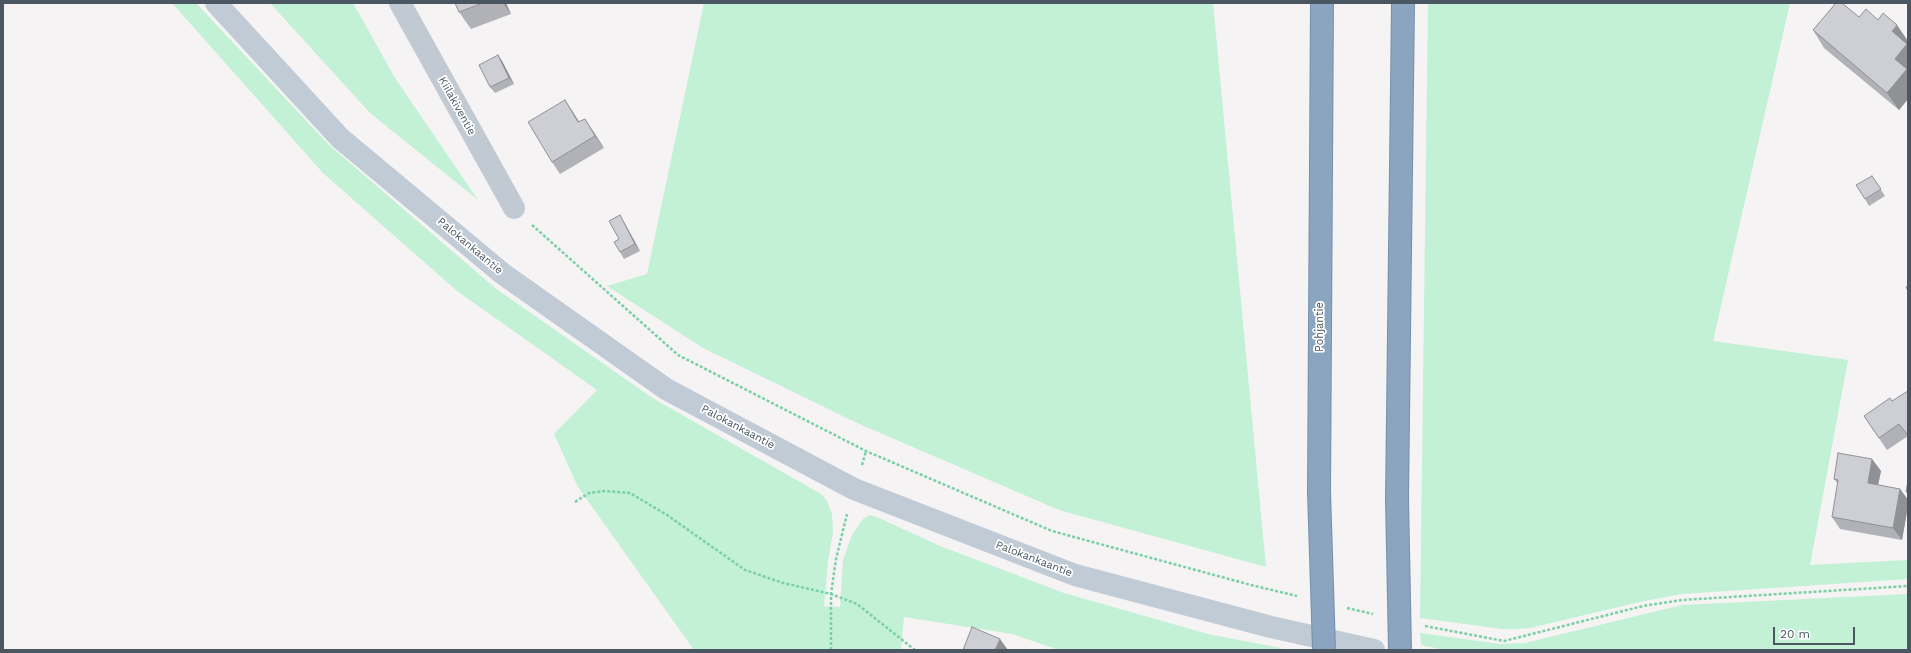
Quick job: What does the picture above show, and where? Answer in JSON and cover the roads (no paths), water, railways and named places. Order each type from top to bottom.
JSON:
[{"type":"highway","name":"Pohjantie","points":[[1322,3],[1319,492],[1324,650]]},
{"type":"highway","points":[[1400,650],[1397,499],[1403,3]]},
{"type":"main road","name":"Palokankaantie","points":[[216,3],[340,138],[503,274],[666,389],[854,489],[1075,575],[1271,627],[1374,650]]},
{"type":"street","name":"Kiilakiventie","points":[[400,3],[514,208]]}]
